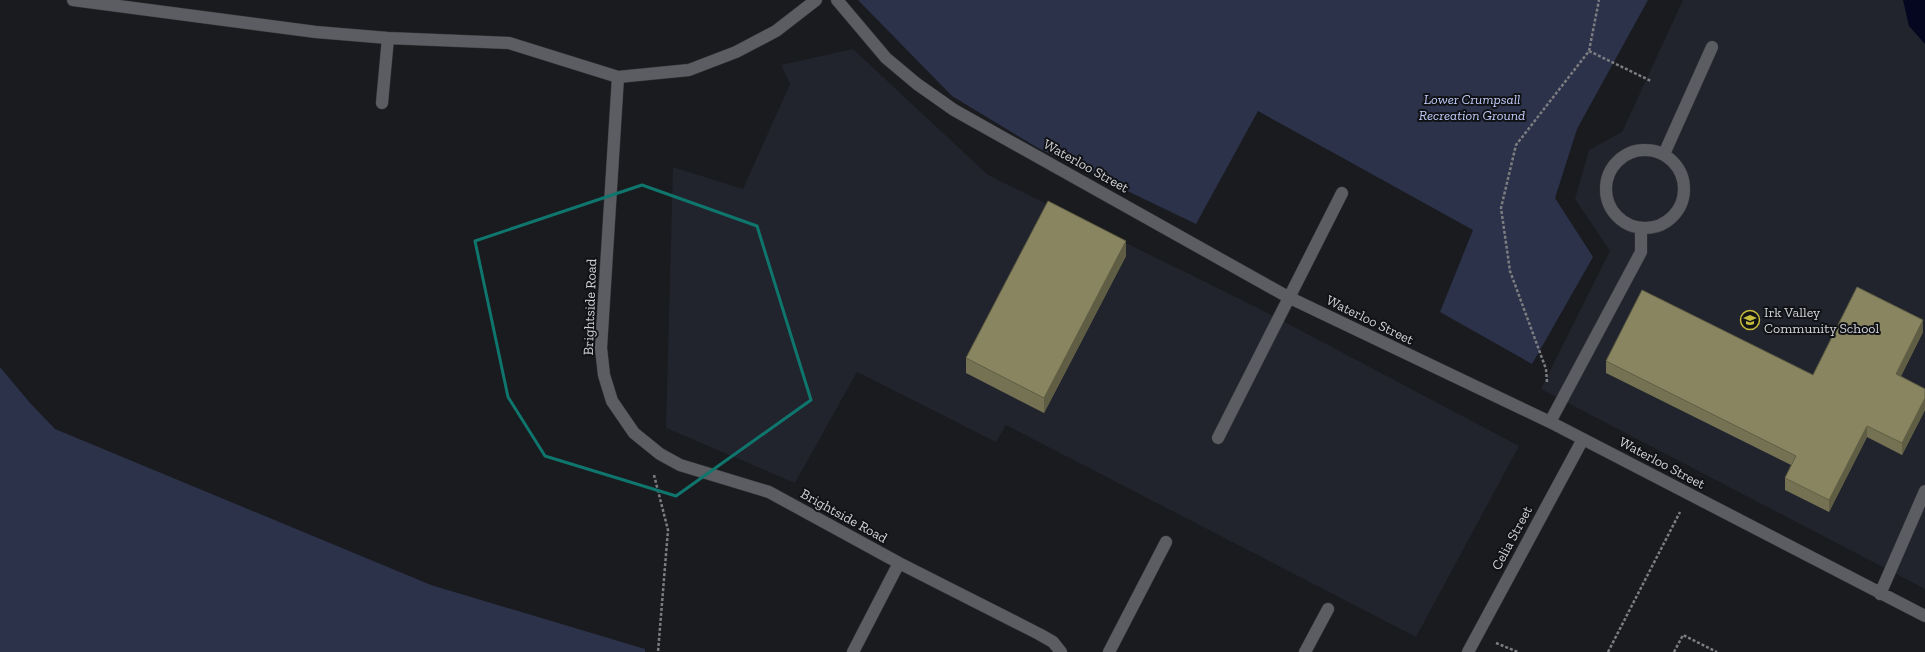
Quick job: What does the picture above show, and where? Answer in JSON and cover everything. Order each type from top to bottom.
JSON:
[{"type":"street","points":[[73,0],[316,32],[388,38],[509,43],[618,78],[690,70],[736,52],[776,31],[816,0]]},
{"type":"street","name":"Waterloo Street","points":[[837,0],[886,58],[917,84],[954,110],[1288,297],[1550,422],[1925,616]]},
{"type":"street","points":[[382,103],[388,38]]},
{"type":"street","points":[[1664,154],[1712,47]]},
{"type":"street","name":"Brightside Road","points":[[618,78],[601,348],[604,375],[612,401],[634,433],[660,454],[680,465],[769,492],[899,563],[1039,634],[1053,642],[1061,652]]},
{"type":"street","points":[[1639,150],[1652,150],[1664,154],[1674,163],[1681,174],[1684,187],[1682,200],[1676,212],[1666,222],[1654,227],[1641,228],[1629,225],[1618,218],[1610,208],[1606,196],[1606,184],[1610,171],[1617,161],[1627,154],[1639,150]]},
{"type":"street","points":[[1218,438],[1288,297],[1342,193]]},
{"type":"street","points":[[1550,422],[1641,252],[1641,228]]},
{"type":"street","name":"Celia Street","points":[[1468,652],[1583,439]]},
{"type":"street","points":[[1880,594],[1925,491]]},
{"type":"street","points":[[1109,652],[1166,542]]},
{"type":"street","points":[[853,652],[899,563]]},
{"type":"street","points":[[1305,652],[1328,609]]},
{"type":"path","points":[[1547,384],[1546,369],[1510,271],[1501,208],[1516,145],[1589,52],[1598,0]]},
{"type":"path","points":[[1589,52],[1651,81]]},
{"type":"path","points":[[658,652],[668,530],[653,472],[660,454]]},
{"type":"path","points":[[1608,652],[1689,494]]},
{"type":"path","points":[[1674,652],[1683,635],[1717,652]]},
{"type":"highlighted area","points":[[642,185],[757,226],[811,400],[676,496],[545,456],[508,397],[475,241]]},
{"type":"shaded area","name":"Irk Valley Community School","points":[[1683,0],[1925,0],[1925,589],[1541,389],[1610,251],[1575,199],[1589,150],[1622,132]]},
{"type":"shaded area","points":[[1903,0],[1925,0],[1925,44],[1909,26]]},
{"type":"shaded area","points":[[853,49],[988,175],[1258,308],[1519,446],[1416,637],[1006,425],[996,442],[857,372],[795,483],[666,428],[673,167],[743,189],[790,84],[781,65]]},
{"type":"green space","name":"Lower Crumpsall Recreation Ground","points":[[858,0],[1648,0],[1577,129],[1555,198],[1593,257],[1532,364],[1440,312],[1473,230],[1258,111],[1196,224],[1038,148],[952,96]]},
{"type":"green space","points":[[0,367],[30,403],[55,429],[431,585],[645,649],[645,652],[0,652]]},
{"type":"building","points":[[1048,201],[1126,241],[1044,398],[966,358]]},
{"type":"building","points":[[1857,287],[1923,320],[1896,374],[1925,389],[1925,398],[1902,443],[1867,426],[1829,500],[1785,478],[1796,456],[1606,361],[1642,290],[1813,375]]},
{"type":"place","name":"Irk Valley Community School","points":[[1750,320]]}]
